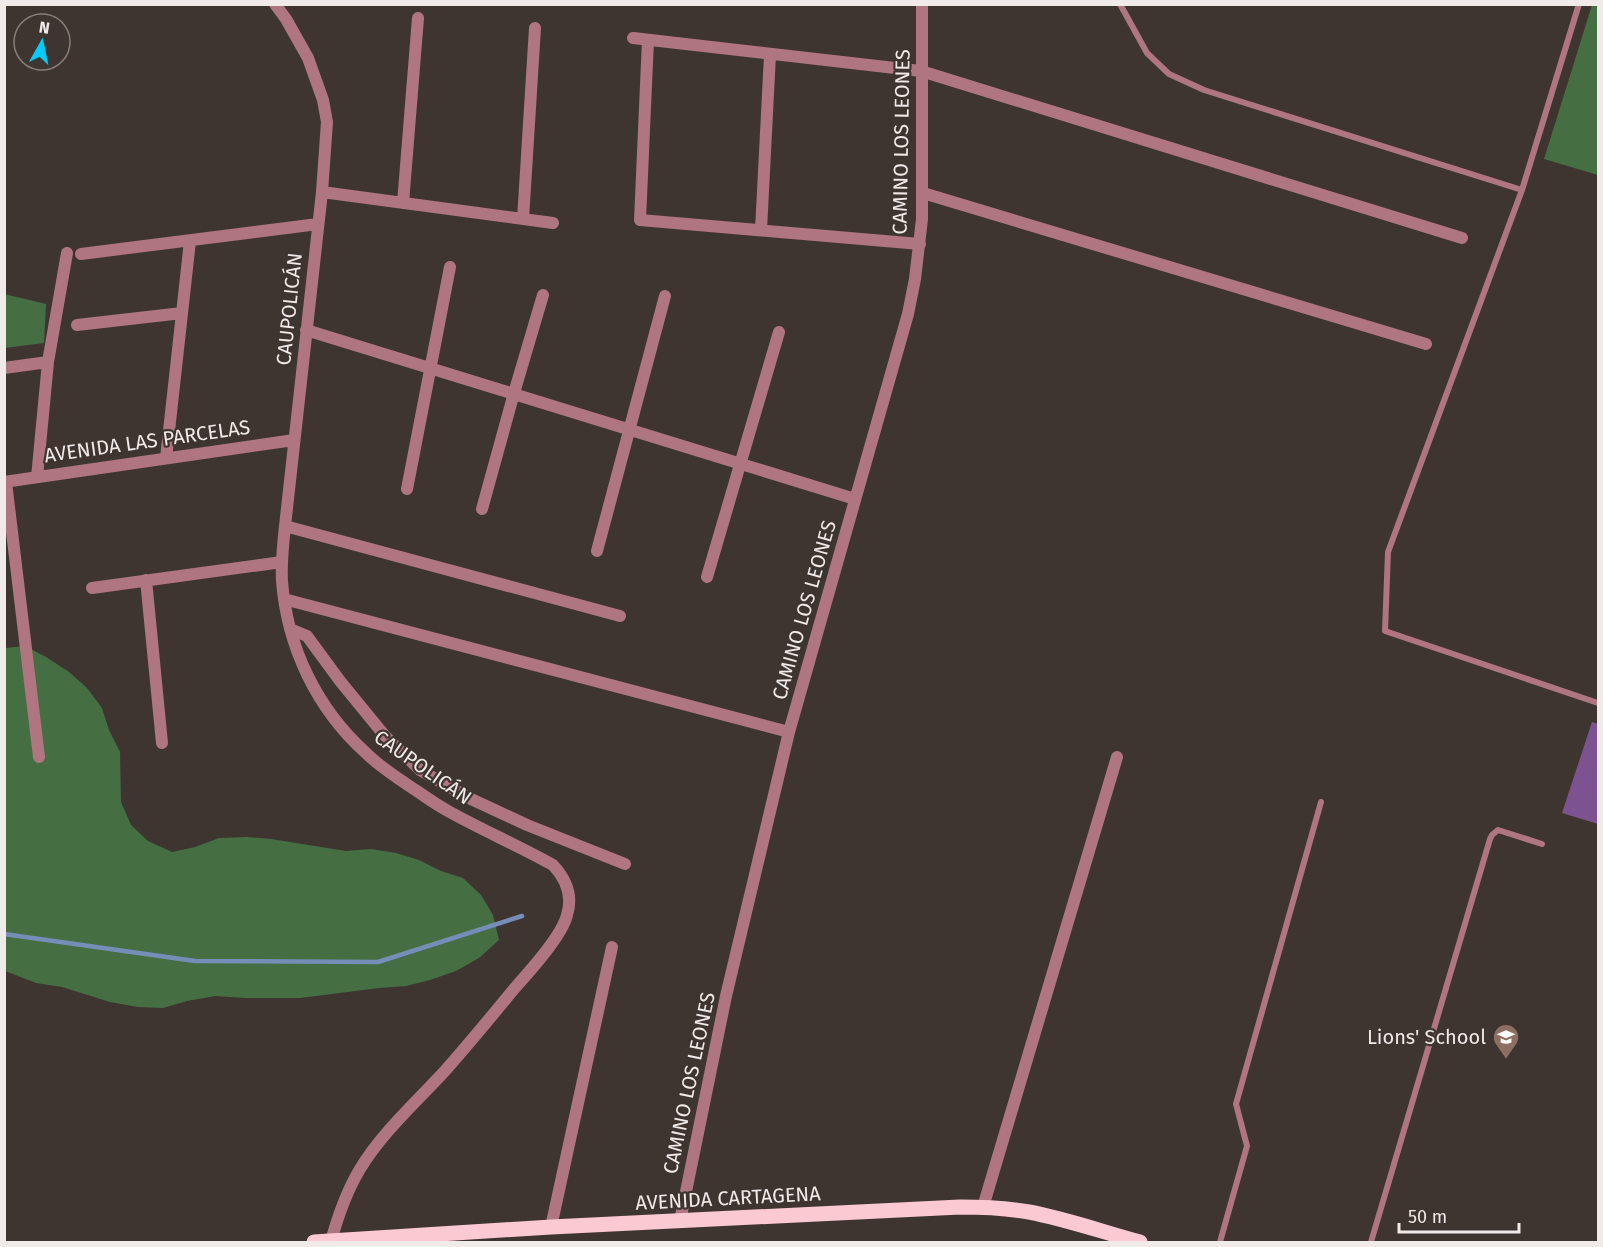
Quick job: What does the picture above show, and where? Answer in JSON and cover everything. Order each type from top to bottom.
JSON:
[{"type":"main road","name":"AVENIDA CARTAGENA","points":[[314,1242],[551,1227],[960,1207],[1006,1209],[1051,1217],[1140,1242]]},
{"type":"street","name":"CAUPOLICÁN","points":[[275,4],[286,18],[308,58],[323,100],[327,122],[322,192],[282,562],[284,598],[296,650],[314,689],[326,708],[353,741],[382,767],[446,810],[553,865],[564,880],[569,898],[567,917],[563,926],[532,968],[369,1156],[343,1202],[331,1241]]},
{"type":"street","name":"CAMINO LOS LEONES","points":[[681,1221],[726,996],[789,732],[908,314],[920,244],[923,193],[922,4]]},
{"type":"street","points":[[403,203],[418,18]]},
{"type":"street","points":[[523,219],[535,28]]},
{"type":"street","points":[[633,39],[921,71],[1462,238]]},
{"type":"street","points":[[648,40],[640,220],[920,244]]},
{"type":"street","points":[[761,230],[770,55]]},
{"type":"street","points":[[322,192],[553,223]]},
{"type":"street","points":[[923,193],[1426,344]]},
{"type":"street","points":[[81,254],[318,224]]},
{"type":"street","points":[[166,458],[190,241]]},
{"type":"street","points":[[37,477],[48,362],[67,253]]},
{"type":"street","points":[[407,489],[450,267]]},
{"type":"street","points":[[482,509],[543,295]]},
{"type":"street","points":[[597,551],[665,296]]},
{"type":"street","points":[[77,325],[182,313]]},
{"type":"street","points":[[306,330],[855,499]]},
{"type":"street","points":[[707,578],[779,332]]},
{"type":"street","points":[[4,368],[48,362]]},
{"type":"street","name":"AVENIDA LAS PARCELAS","points":[[5,482],[294,440]]},
{"type":"street","points":[[5,482],[39,757]]},
{"type":"street","points":[[285,526],[620,616]]},
{"type":"street","points":[[92,588],[282,562]]},
{"type":"street","points":[[146,580],[162,743]]},
{"type":"street","points":[[284,598],[789,732]]},
{"type":"street","points":[[290,629],[307,636],[385,736],[420,770],[471,799],[517,821],[625,864]]},
{"type":"street","points":[[983,1207],[1117,758]]},
{"type":"street","points":[[551,1227],[612,947]]},
{"type":"lane","points":[[1120,4],[1147,53],[1169,74],[1195,86],[1522,190]]},
{"type":"lane","points":[[1579,4],[1522,190],[1388,552],[1385,631],[1599,703]]},
{"type":"lane","points":[[1220,1242],[1247,1146],[1236,1104],[1321,802]]},
{"type":"lane","points":[[1371,1242],[1490,839],[1498,830],[1542,844]]},
{"type":"green space","points":[[1592,5],[1598,5],[1598,175],[1544,159]]},
{"type":"green space","points":[[4,294],[46,304],[44,343],[5,348]]},
{"type":"green space","points":[[25,646],[69,672],[87,688],[102,708],[109,730],[120,752],[121,802],[131,825],[148,841],[172,852],[219,838],[247,837],[346,851],[371,849],[396,853],[463,878],[481,895],[493,915],[499,940],[479,958],[456,971],[406,986],[300,998],[215,996],[163,1008],[138,1007],[110,1002],[62,987],[36,983],[5,971],[5,648]]},
{"type":"building","points":[[1592,722],[1598,724],[1598,824],[1562,813]]},
{"type":"waterway","points":[[4,934],[195,961],[378,962],[522,916]]},
{"type":"place","name":"Lions' School","points":[[1506,1060]]}]
